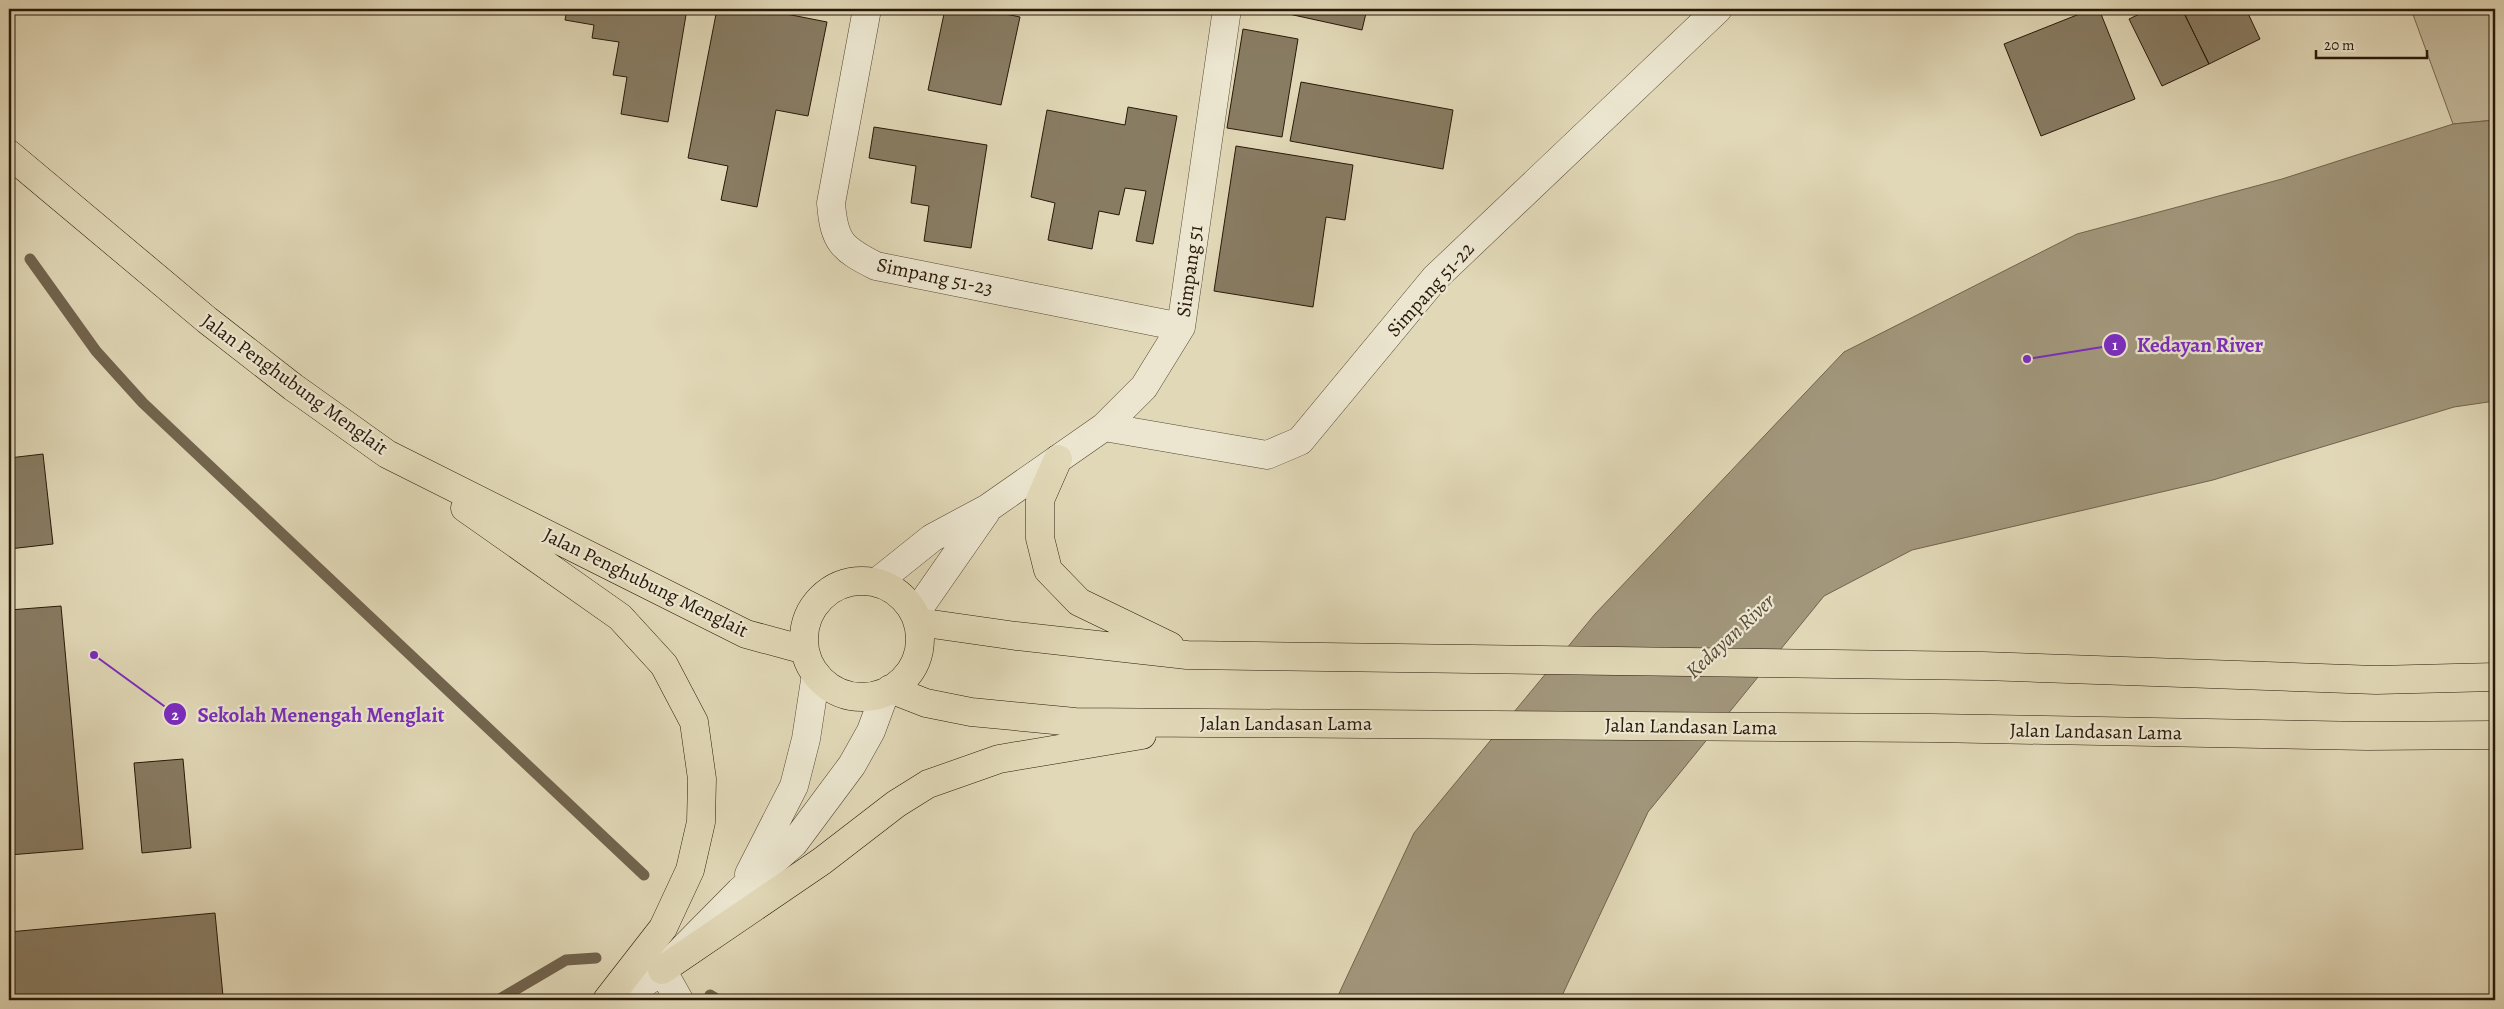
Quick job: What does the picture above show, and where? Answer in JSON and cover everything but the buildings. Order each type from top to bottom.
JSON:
[{"type":"main road","name":"Jalan Penghubung Menglait","points":[[9,154],[206,320],[292,387],[387,454],[746,634],[810,662]]},
{"type":"main road","points":[[387,454],[620,617],[664,665],[694,722],[702,788],[701,822],[690,870],[663,928],[607,1000]]},
{"type":"main road","points":[[1058,459],[1040,500],[1040,538],[1048,570],[1079,602],[1187,655]]},
{"type":"main road","points":[[857,580],[877,582],[895,590],[907,600],[917,618],[921,638],[918,658],[909,674],[901,683],[872,698],[859,698],[840,693],[810,662],[804,630],[810,611],[822,595],[838,585],[857,580]]},
{"type":"main road","points":[[917,618],[1034,638],[1187,655],[1983,666],[2376,680],[2495,676]]},
{"type":"main road","name":"Jalan Landasan Lama","points":[[887,691],[926,703],[971,712],[1074,722],[1203,724],[1323,722],[1932,728],[2367,736],[2495,735]]},
{"type":"main road","points":[[662,970],[822,861],[896,804],[928,784],[999,759],[1203,724]]},
{"type":"street","name":"Simpang 51-23","points":[[867,9],[831,202],[833,228],[850,253],[876,266],[1181,327]]},
{"type":"street","name":"Simpang 51","points":[[877,582],[932,538],[988,508],[1104,427],[1144,387],[1181,327],[1227,9]]},
{"type":"street","name":"Simpang 51-22","points":[[1104,427],[1267,455],[1300,441],[1435,278],[1718,9]]},
{"type":"street","name":"Simpang 51","points":[[917,618],[988,508]]},
{"type":"street","points":[[740,891],[794,786],[806,739],[810,662]]},
{"type":"street","points":[[622,1000],[662,970],[740,891],[794,844],[852,765],[871,731],[887,691]]},
{"type":"street","points":[[662,970],[679,1000]]},
{"type":"shaded area","points":[[2411,9],[2495,9],[2495,120],[2453,124]]},
{"type":"water","points":[[2495,120],[2495,401],[2454,407],[2213,480],[1912,550],[1824,596],[1648,812],[1560,1000],[1336,1000],[1414,833],[1595,614],[1844,352],[2077,234],[2282,179],[2453,124]]},
{"type":"waterway","points":[[30,259],[96,351],[143,403],[644,875]]},
{"type":"waterway","points":[[498,1000],[566,960],[596,958]]},
{"type":"waterway","points":[[710,995],[718,1000]]},
{"type":"place","name":"Kedayan River","points":[[2027,359]]},
{"type":"place","name":"Sekolah Menengah Menglait","points":[[94,655]]}]
